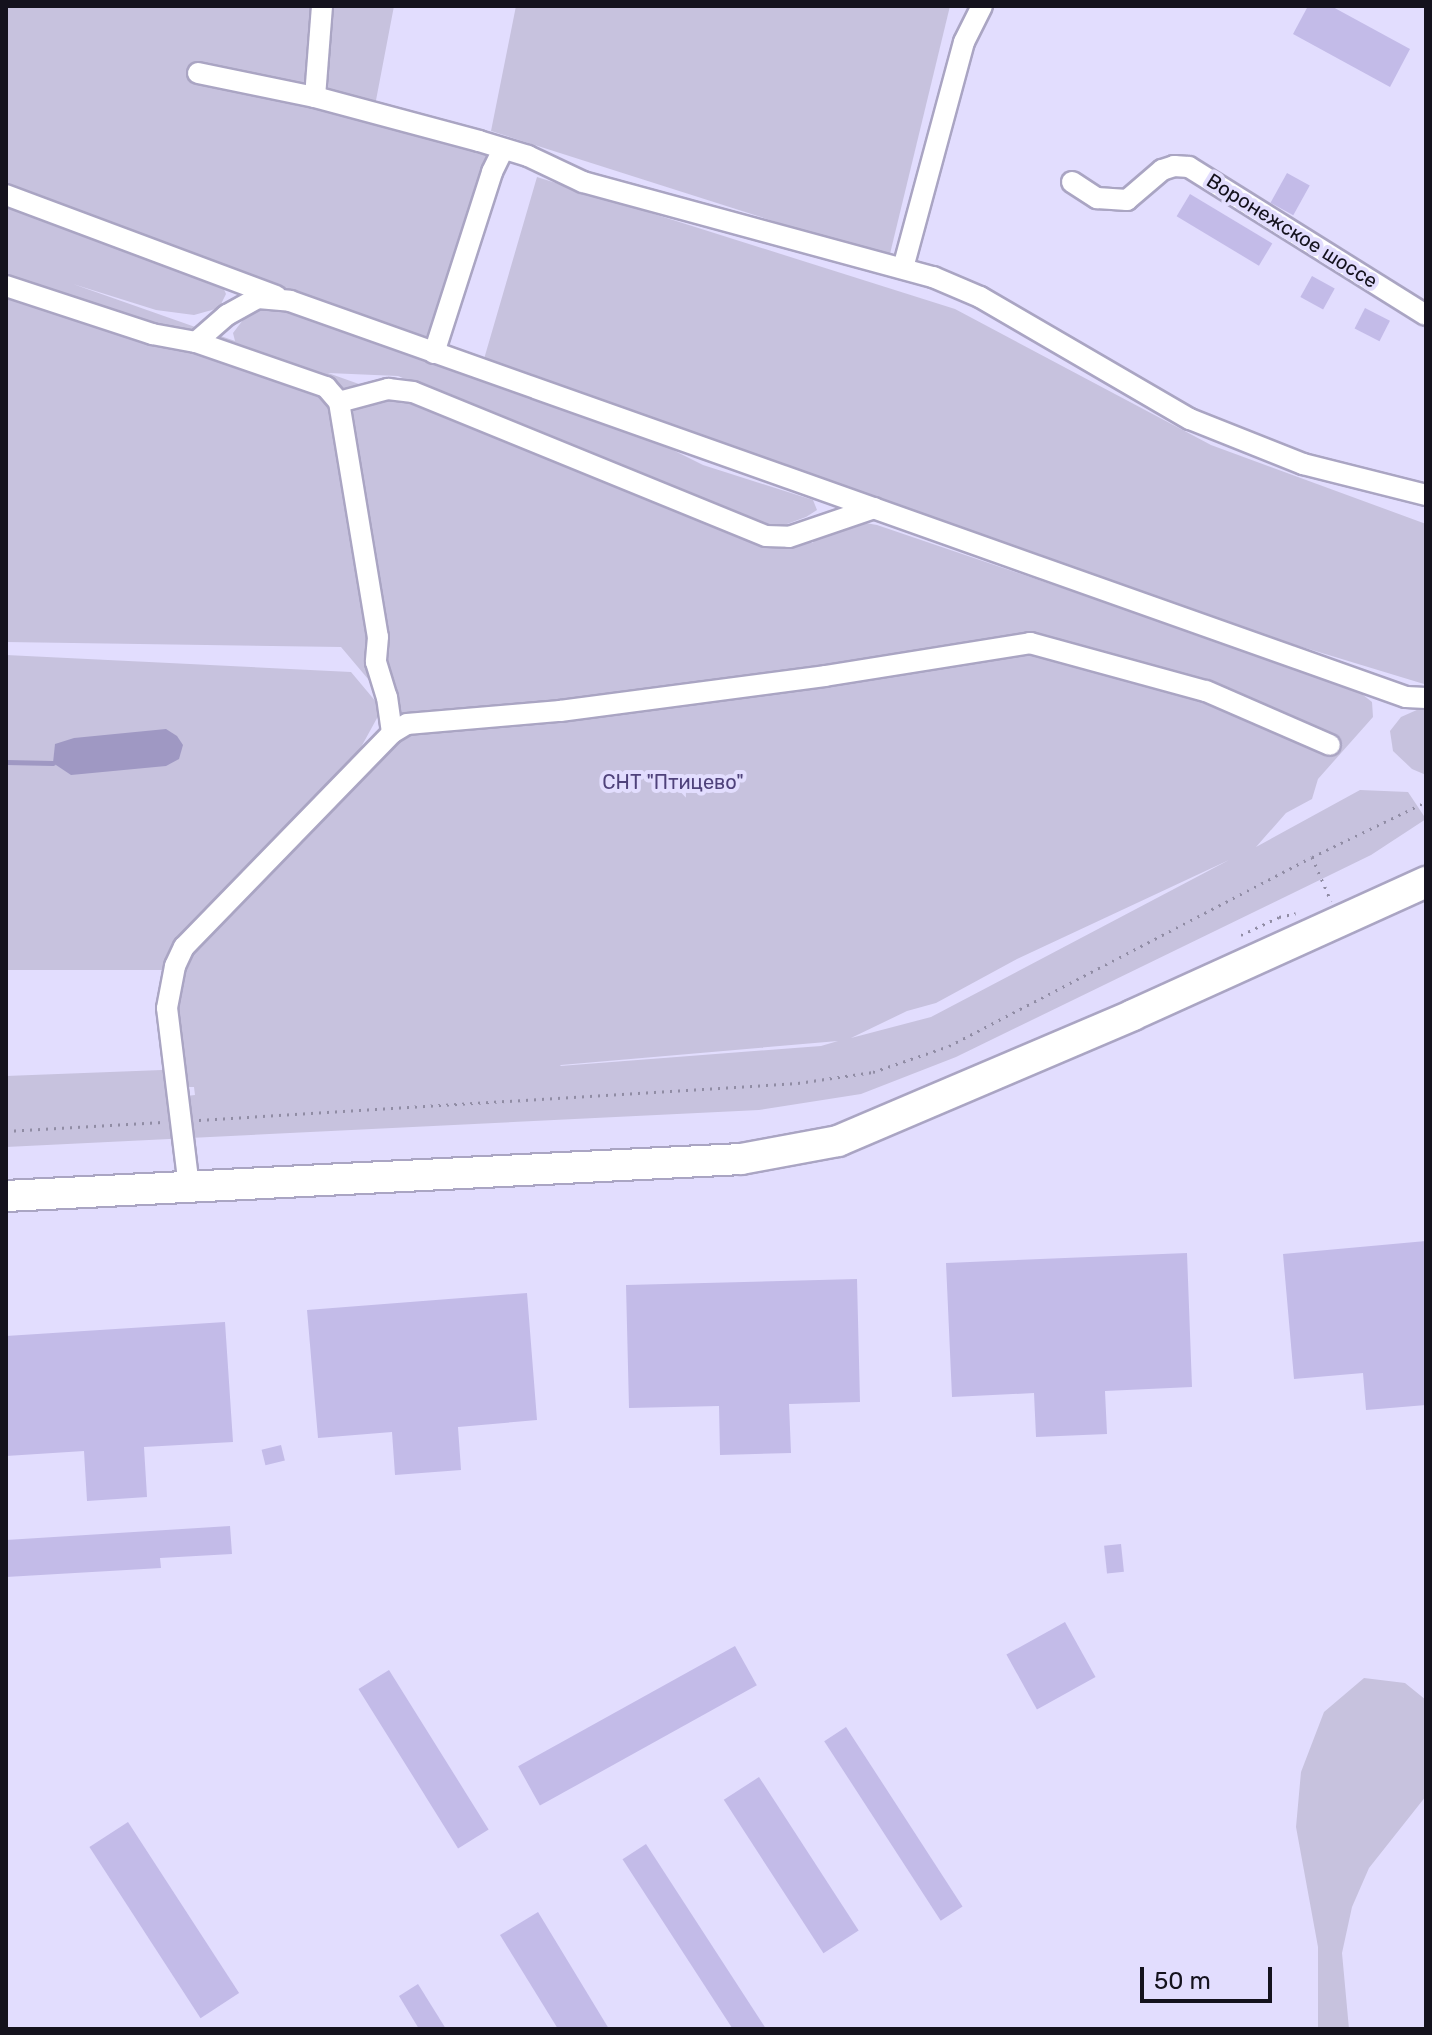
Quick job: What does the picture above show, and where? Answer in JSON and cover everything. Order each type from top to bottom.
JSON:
[{"type":"main road","points":[[6,1196],[741,1159],[838,1141],[1119,1021],[1426,882]]},
{"type":"street","points":[[315,97],[322,6]]},
{"type":"street","points":[[903,268],[964,42],[982,6]]},
{"type":"street","points":[[198,73],[315,97],[528,156],[583,182],[903,268],[980,297],[1190,419],[1303,464],[1426,495]]},
{"type":"street","points":[[434,353],[492,172],[503,149]]},
{"type":"street","name":"Воронежское шоссе","points":[[1072,182],[1097,198],[1127,200],[1162,170],[1174,166],[1189,167],[1426,315]]},
{"type":"street","points":[[6,195],[434,353],[1406,697],[1426,698]]},
{"type":"street","points":[[6,286],[152,334],[196,342],[326,387],[339,402],[378,637],[376,662],[387,697],[392,733]]},
{"type":"street","points":[[196,342],[227,315],[258,298],[290,301]]},
{"type":"street","points":[[339,402],[388,389],[413,392],[766,536],[789,537],[874,508]]},
{"type":"street","points":[[189,1187],[167,1008],[175,966],[184,947],[392,733],[407,724],[560,711],[825,676],[1030,643],[1206,691],[1330,745]]},
{"type":"path","points":[[6,1131],[798,1083],[873,1072],[949,1046],[1312,857],[1426,802]]},
{"type":"path","points":[[1324,908],[1333,904]]},
{"type":"path","points":[[1241,935],[1279,917],[1309,911]]},
{"type":"green space","points":[[6,6],[394,6],[373,116],[494,157],[433,346],[6,186]]},
{"type":"green space","points":[[516,6],[950,6],[889,258],[491,131]]},
{"type":"green space","points":[[537,177],[955,309],[1211,445],[1426,524],[1424,684],[1220,622],[484,359]]},
{"type":"green space","name":"СНТ \"Птицево\"","points":[[6,201],[220,280],[226,294],[219,308],[194,315],[156,310],[73,284],[235,341],[233,333],[246,316],[269,305],[292,310],[655,441],[703,465],[813,500],[817,510],[806,517],[779,527],[765,526],[813,543],[814,536],[854,521],[877,525],[1353,687],[1372,702],[1373,717],[1318,779],[1312,799],[1286,813],[1256,847],[1360,790],[1408,792],[1426,819],[1371,855],[956,1057],[861,1094],[759,1110],[6,1147],[6,1076],[162,1070],[186,1096],[195,1095],[194,1087],[183,1087],[167,970],[6,970],[6,655],[351,672],[382,709],[337,791],[406,724],[341,647],[6,642]],"holes":[[[328,373],[398,376],[712,507],[403,397],[401,399]],[[1229,860],[931,1017],[851,1038],[907,1011],[936,1003],[1017,959]],[[838,1041],[821,1046],[561,1065]]]},
{"type":"green space","points":[[1419,709],[1426,710],[1426,775],[1412,769],[1393,751],[1390,731],[1401,717]]},
{"type":"green space","points":[[1364,1678],[1405,1683],[1426,1700],[1426,1796],[1369,1868],[1352,1907],[1342,1953],[1349,2029],[1318,2029],[1318,1947],[1296,1827],[1301,1772],[1324,1712]]},
{"type":"shaded area","points":[[166,729],[177,736],[183,745],[179,759],[166,766],[71,775],[53,763],[55,744],[74,738]]},
{"type":"building","points":[[1308,6],[1331,6],[1410,49],[1390,87],[1293,34]]},
{"type":"building","points":[[1287,173],[1310,186],[1293,215],[1271,203]]},
{"type":"building","points":[[1190,194],[1272,243],[1259,266],[1177,216]]},
{"type":"building","points":[[1312,276],[1335,289],[1323,310],[1300,297]]},
{"type":"building","points":[[1365,308],[1390,321],[1380,341],[1355,328]]},
{"type":"building","points":[[1426,1241],[1426,1405],[1366,1410],[1363,1373],[1294,1379],[1283,1254]]},
{"type":"building","points":[[1187,1253],[1192,1387],[1105,1391],[1107,1434],[1036,1437],[1034,1393],[952,1397],[946,1263]]},
{"type":"building","points":[[857,1279],[860,1402],[789,1404],[791,1453],[720,1455],[719,1406],[629,1408],[626,1285]]},
{"type":"building","points":[[527,1293],[537,1420],[458,1427],[461,1470],[395,1475],[392,1432],[318,1438],[307,1310]]},
{"type":"building","points":[[225,1322],[233,1442],[144,1447],[147,1497],[87,1501],[84,1451],[6,1456],[6,1336]]},
{"type":"building","points":[[281,1445],[285,1461],[265,1465],[262,1450]]},
{"type":"building","points":[[230,1526],[232,1554],[160,1558],[161,1568],[6,1577],[6,1540]]},
{"type":"building","points":[[1121,1544],[1124,1572],[1107,1574],[1104,1546]]},
{"type":"building","points":[[1065,1622],[1096,1677],[1037,1710],[1006,1654]]},
{"type":"building","points":[[735,1646],[757,1685],[540,1806],[518,1766]]},
{"type":"building","points":[[389,1670],[489,1829],[458,1849],[358,1689]]},
{"type":"building","points":[[846,1727],[963,1906],[941,1921],[824,1741]]},
{"type":"building","points":[[759,1777],[859,1930],[823,1953],[724,1800]]},
{"type":"building","points":[[128,1822],[239,1993],[201,2018],[89,1847]]},
{"type":"building","points":[[646,1844],[765,2028],[733,2029],[623,1859]]},
{"type":"building","points":[[538,1912],[609,2029],[558,2029],[500,1935]]},
{"type":"building","points":[[418,1984],[446,2029],[419,2029],[399,1996]]},
{"type":"waterway","points":[[6,762],[53,763]]}]
